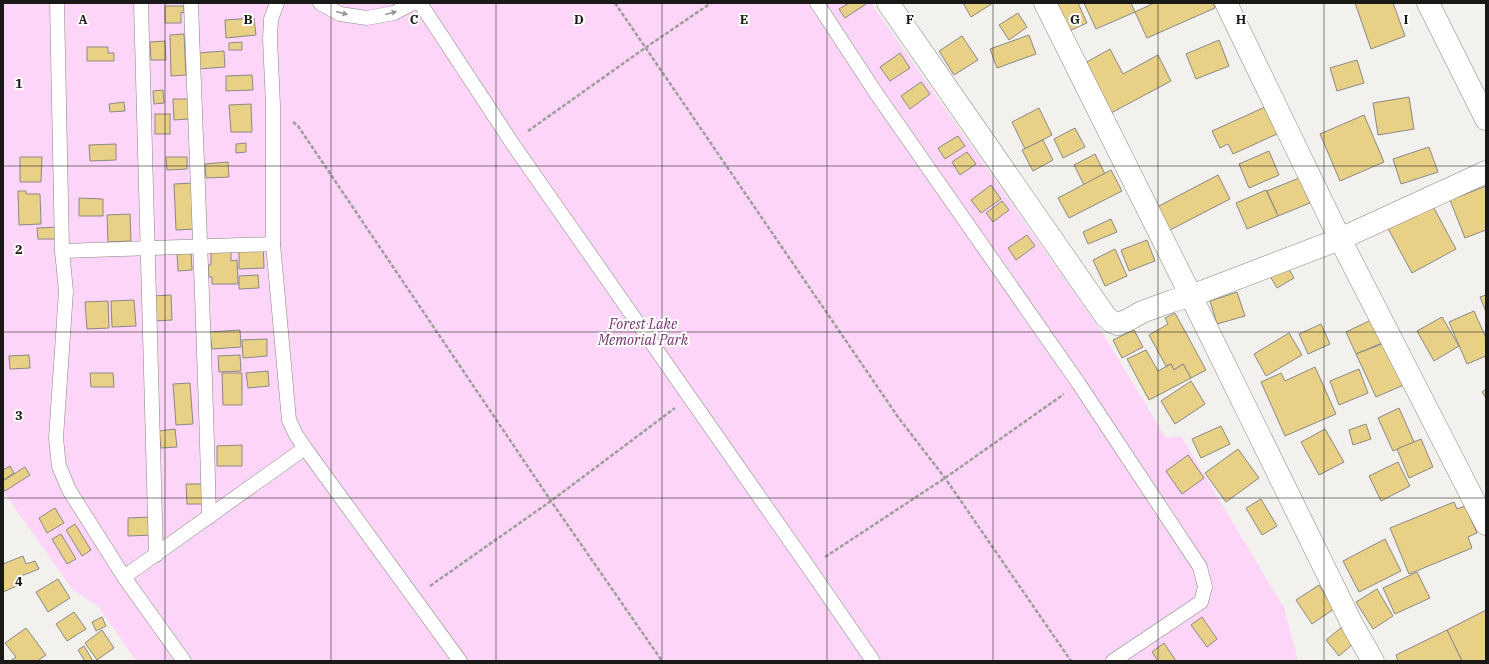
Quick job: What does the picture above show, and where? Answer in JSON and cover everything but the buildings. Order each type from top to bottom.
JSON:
[{"type":"street","points":[[888,3],[1106,317],[1112,322],[1118,324],[1142,312],[1191,296],[1340,239],[1486,172]]},
{"type":"street","points":[[1045,3],[1353,626],[1373,661]]},
{"type":"street","points":[[1226,3],[1340,239],[1486,524]]},
{"type":"street","points":[[1428,3],[1486,119]]},
{"type":"lane","points":[[57,3],[62,251],[66,291],[56,438],[60,466],[70,490],[124,577],[184,661]]},
{"type":"lane","points":[[141,3],[156,555]]},
{"type":"lane","points":[[191,3],[199,246],[205,348],[209,517]]},
{"type":"lane","points":[[277,3],[271,19],[270,39],[273,105],[273,244],[289,420],[296,435],[305,448],[460,661]]},
{"type":"lane","points":[[320,3],[340,14],[367,18],[394,13],[413,3]]},
{"type":"lane","points":[[420,3],[512,143],[873,661]]},
{"type":"lane","points":[[816,3],[876,93],[1079,384],[1200,567],[1205,587],[1201,602],[1113,661]]},
{"type":"lane","points":[[62,251],[273,244]]},
{"type":"lane","points":[[124,577],[305,448]]},
{"type":"path","points":[[615,3],[898,417],[945,478],[1071,661]]},
{"type":"path","points":[[512,143],[711,3]]},
{"type":"path","points":[[273,105],[298,126],[551,501],[662,661]]},
{"type":"path","points":[[809,568],[945,478],[1079,384]]},
{"type":"path","points":[[414,597],[551,501],[690,397]]},
{"type":"green space","name":"Forest Lake Memorial Park","points":[[3,3],[871,3],[1103,334],[1166,438],[1181,436],[1284,608],[1298,661],[136,661],[98,606],[73,590],[3,491]]}]
